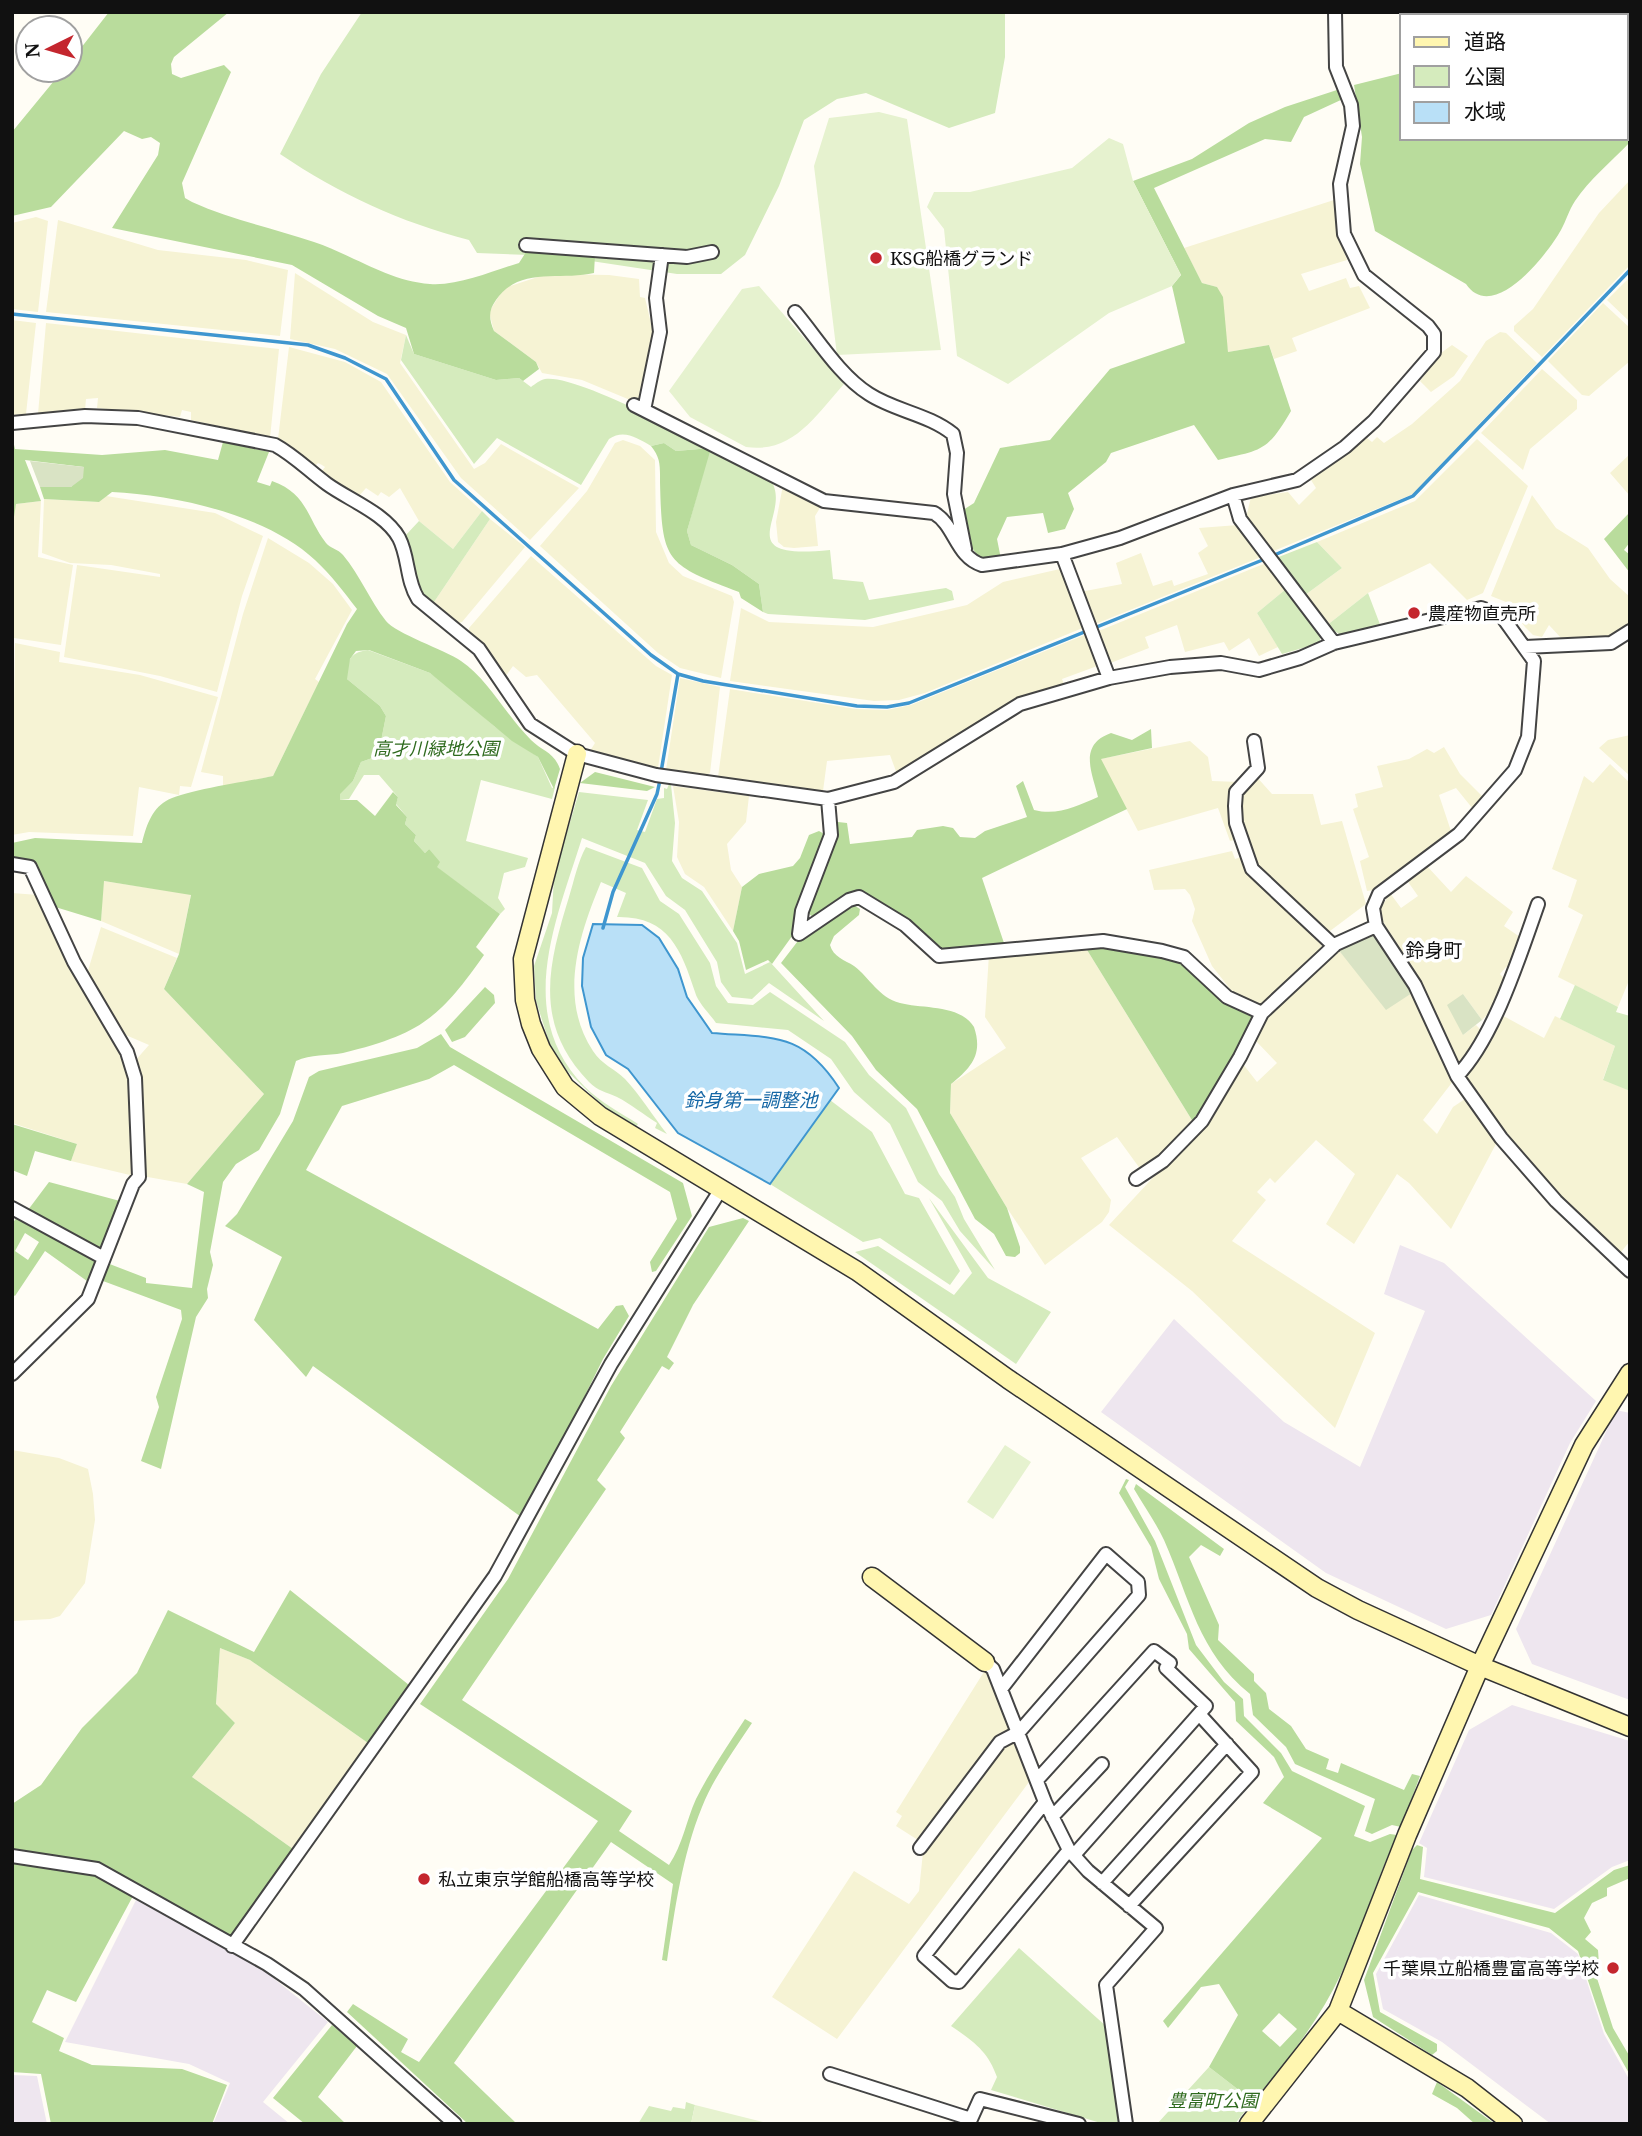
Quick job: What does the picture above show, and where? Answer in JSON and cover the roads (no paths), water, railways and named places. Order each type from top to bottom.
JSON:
[{"type":"street","points":[[662,255],[656,298],[660,332],[639,408],[824,500],[934,513],[943,520],[966,555],[982,565],[1062,554],[1120,538],[1233,495],[1297,480],[1345,447],[1396,398],[1434,352],[1434,334],[1428,326],[1364,275],[1344,234],[1340,184],[1353,126],[1351,105],[1336,67],[1335,12]]},
{"type":"street","points":[[526,245],[687,257],[712,253]]},
{"type":"street","points":[[795,312],[840,366],[869,394],[939,423],[953,434],[957,453],[954,494],[966,555]]},
{"type":"street","points":[[12,423],[85,416],[138,418],[275,445],[293,454],[327,484],[390,526],[404,549],[411,589],[418,599],[479,649],[530,723],[577,754],[656,775],[828,799],[894,782],[1020,704],[1109,678],[1170,667],[1221,663],[1259,670],[1300,658],[1334,643],[1481,608],[1501,615],[1534,661],[1535,677],[1528,737],[1515,771],[1459,834],[1380,894],[1373,908],[1376,926],[1415,985],[1457,1076],[1502,1138],[1556,1201],[1630,1271]]},
{"type":"street","points":[[1233,495],[1240,519],[1334,643]]},
{"type":"street","points":[[1062,554],[1109,678]]},
{"type":"street","points":[[1525,648],[1611,643],[1630,631]]},
{"type":"street","points":[[1254,741],[1259,758],[1258,768],[1236,792],[1235,806],[1236,823],[1252,869],[1334,946]]},
{"type":"street","points":[[577,754],[524,948],[525,1000],[535,1037],[556,1075],[586,1106],[857,1271],[1274,1562],[1358,1611],[1480,1666],[1630,1727]]},
{"type":"street","points":[[828,799],[831,835],[802,911],[799,934],[849,900],[859,897],[905,925],[939,956],[1103,941],[1162,951],[1184,957],[1227,997],[1262,1013]]},
{"type":"street","points":[[12,864],[30,867],[74,962],[127,1052],[135,1077],[139,1177],[133,1184],[88,1298],[12,1374]]},
{"type":"street","points":[[1457,1076],[1467,1066],[1493,1018],[1538,904]]},
{"type":"street","points":[[1136,1179],[1163,1161],[1202,1121],[1240,1057],[1262,1013],[1334,946],[1376,926]]},
{"type":"street","points":[[232,1946],[495,1576],[611,1364],[721,1189]]},
{"type":"street","points":[[12,1208],[103,1257]]},
{"type":"street","points":[[1249,2124],[1338,2011],[1408,1835],[1480,1666],[1584,1445],[1630,1373]]},
{"type":"street","points":[[920,1848],[1000,1742],[1011,1733],[1019,1732],[1139,1595],[1138,1582],[1106,1554],[1001,1689]]},
{"type":"street","points":[[872,1577],[993,1669],[1045,1802],[1072,1852],[1102,1883],[1156,1927],[1106,1985],[1126,2124]]},
{"type":"street","points":[[1037,1780],[1154,1651],[1165,1657],[1170,1663],[1166,1668],[1206,1706],[1072,1852],[959,1982],[952,1981],[924,1956],[1045,1802]]},
{"type":"street","points":[[1129,1906],[1252,1772],[1199,1714]]},
{"type":"street","points":[[1102,1883],[1227,1744]]},
{"type":"street","points":[[1052,1817],[1102,1764]]},
{"type":"street","points":[[12,1856],[97,1869],[304,1989],[455,2124]]},
{"type":"street","points":[[1338,2011],[1467,2088],[1513,2124]]},
{"type":"street","points":[[830,2074],[971,2119],[980,2099],[1079,2124]]},
{"type":"water","name":"鈴身第一調整池","points":[[593,924],[642,925],[659,938],[678,969],[687,997],[712,1033],[769,1038],[798,1047],[825,1069],[839,1088],[770,1184],[678,1133],[628,1069],[606,1055],[591,1027],[582,986],[583,958]]},
{"type":"waterway","points":[[1272,556],[1413,496],[1630,270]]},
{"type":"waterway","points":[[12,314],[308,345],[345,358],[386,379],[454,480],[651,655],[678,674],[703,681],[857,706],[887,707],[909,703],[1265,559]]},
{"type":"waterway","points":[[661,772],[678,674]]},
{"type":"waterway","points":[[603,928],[613,892],[657,794],[660,780]]},
{"type":"place","name":"KSG船橋グランド","points":[[876,258]]},
{"type":"place","name":"農産物直売所","points":[[1414,613]]},
{"type":"place","name":"私立東京学館船橋高等学校","points":[[424,1879]]},
{"type":"place","name":"千葉県立船橋豊富高等学校","points":[[1613,1968]]},
{"type":"district","name":"鈴身町","points":[[1434,950]]},
{"type":"park label","name":"高才川緑地公園","points":[[436,748]]},
{"type":"park label","name":"豊富町公園","points":[[1213,2100]]}]
